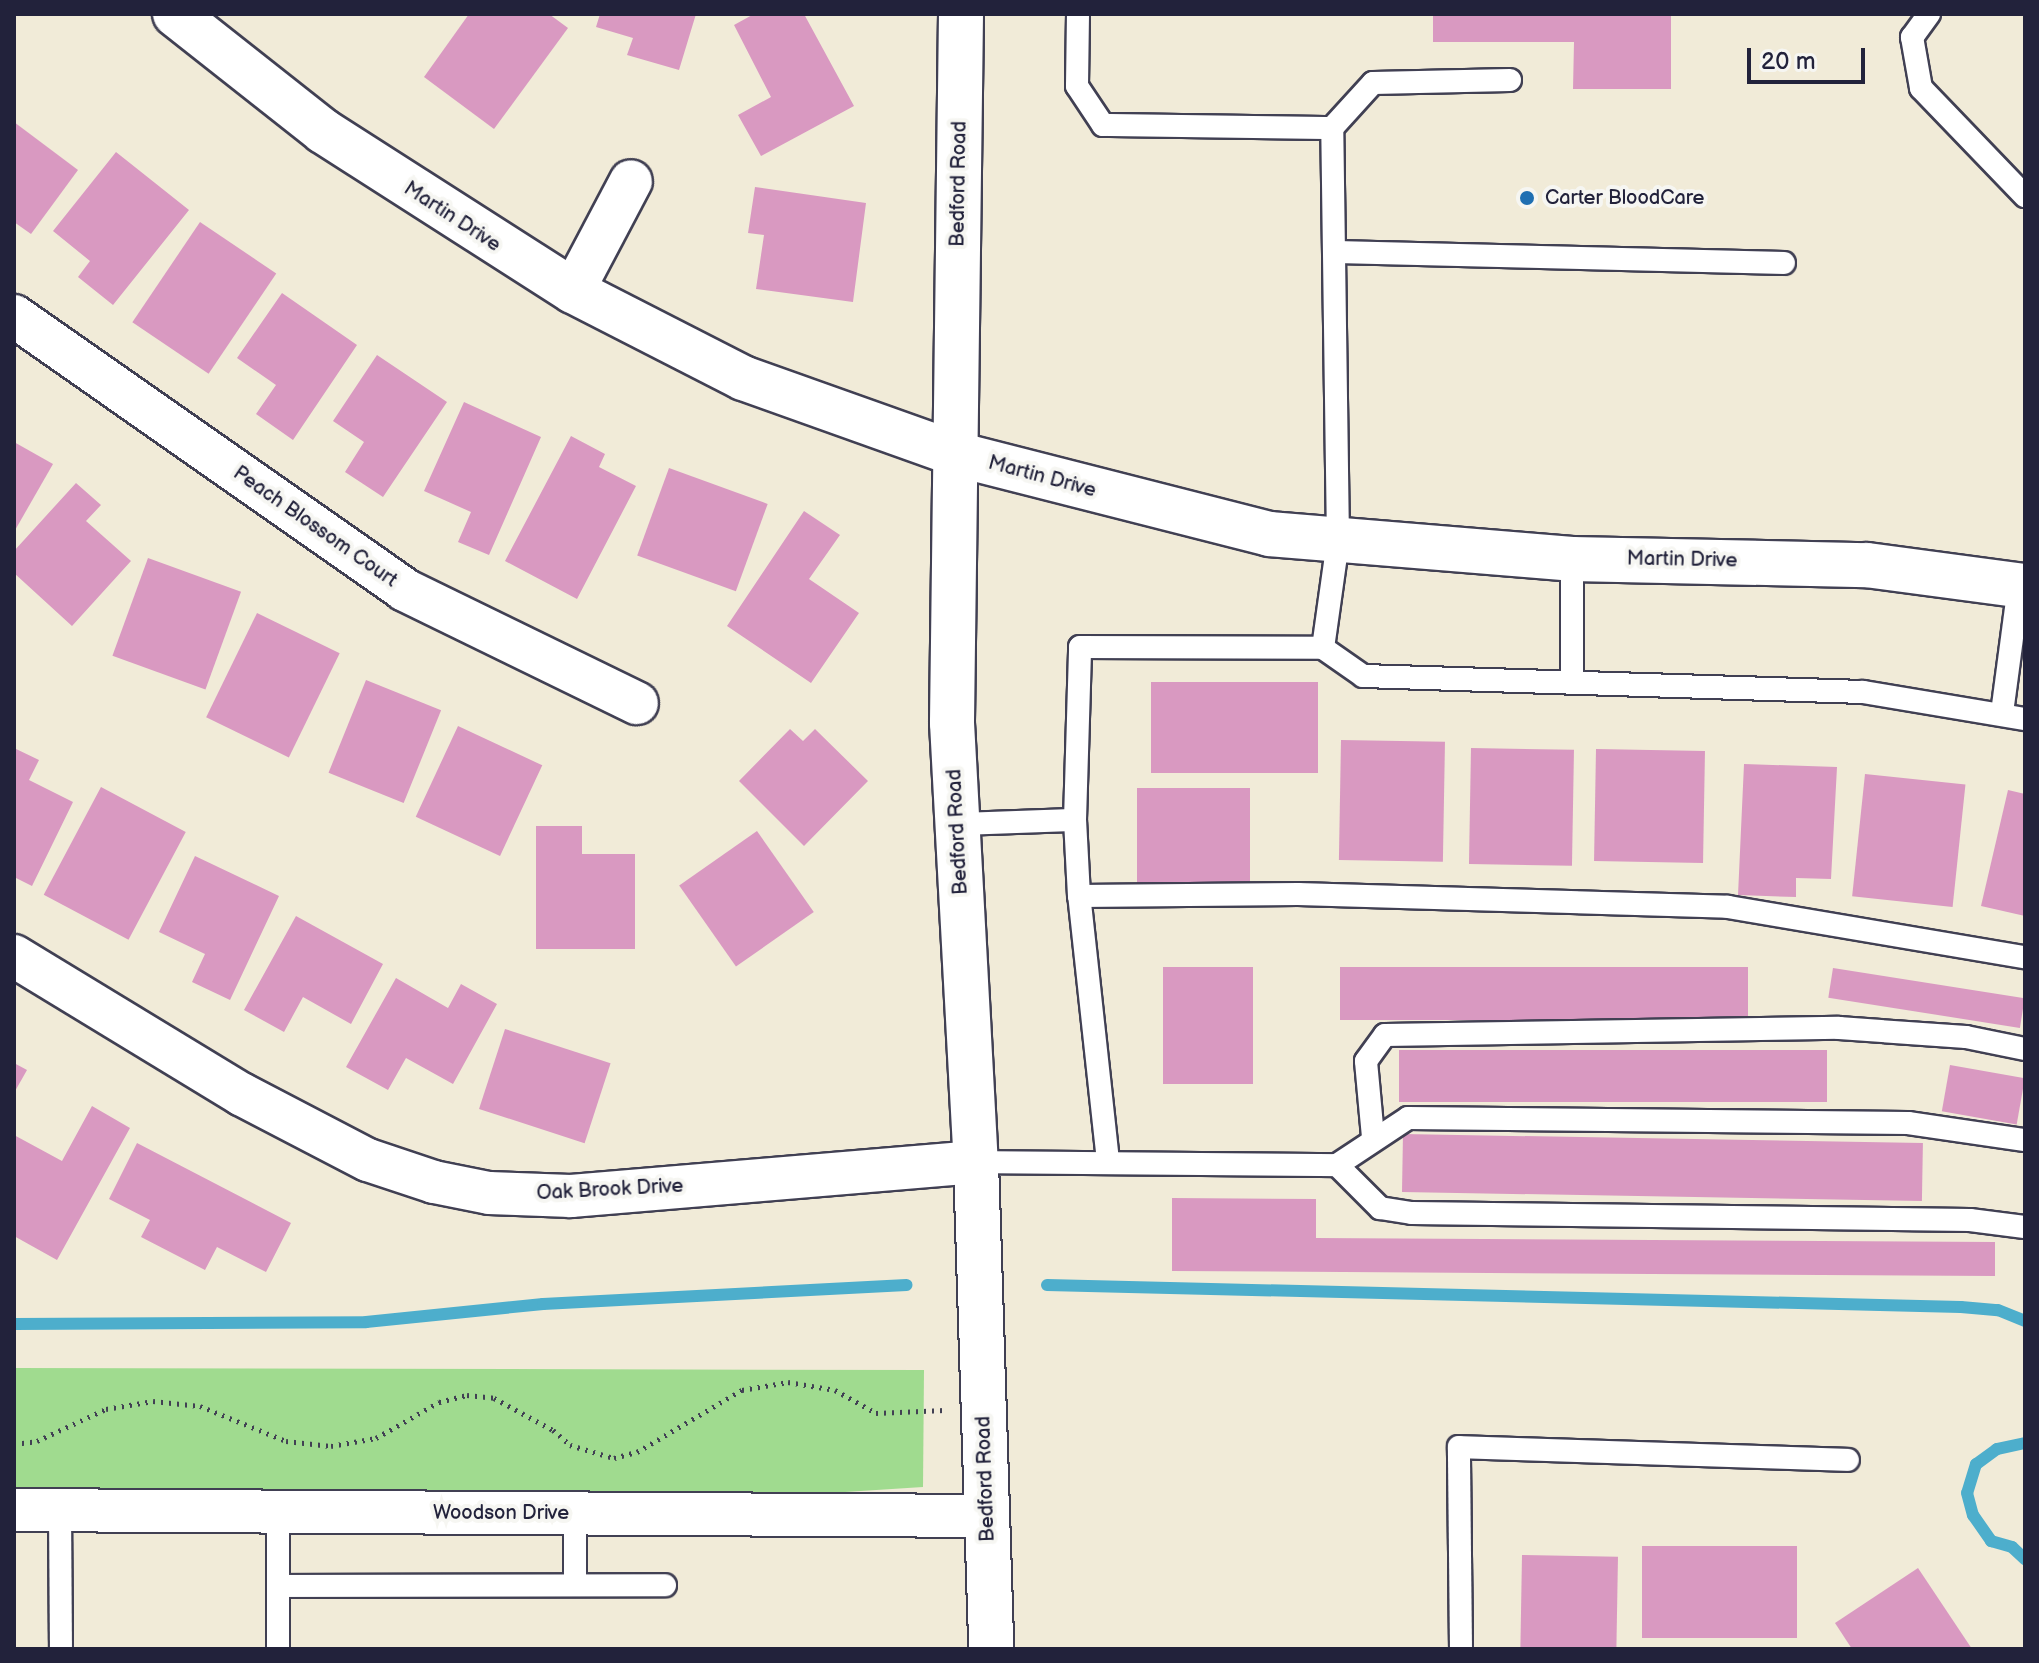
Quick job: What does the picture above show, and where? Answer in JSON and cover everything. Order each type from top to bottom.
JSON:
[{"type":"street","name":"Martin Drive","points":[[175,14],[323,131],[573,291],[743,378],[956,454],[1186,516],[1269,534],[1572,559],[1867,565],[2022,586]]},
{"type":"street","name":"Bedford Road","points":[[961,14],[952,723],[976,1162],[991,1649]]},
{"type":"street","points":[[573,291],[631,181]]},
{"type":"street","name":"Peach Blossom Court","points":[[14,316],[405,590],[637,703]]},
{"type":"street","name":"Oak Brook Drive","points":[[14,956],[241,1094],[368,1160],[434,1182],[489,1193],[571,1196],[976,1162]]},
{"type":"street","name":"Woodson Drive","points":[[14,1510],[988,1516]]},
{"type":"lane","points":[[1078,14],[1077,86],[1103,125],[1332,128]]},
{"type":"lane","points":[[1929,14],[1912,37],[1921,88],[2025,196]]},
{"type":"lane","points":[[1323,648],[1338,541],[1337,252],[1332,128],[1373,83],[1510,80]]},
{"type":"lane","points":[[1337,252],[1784,263]]},
{"type":"lane","points":[[1572,559],[1572,680]]},
{"type":"lane","points":[[2002,713],[2022,586]]},
{"type":"lane","points":[[1108,1161],[1079,896],[1075,820],[1080,647],[1323,648],[1363,676],[1572,680],[1863,692],[2025,719]]},
{"type":"lane","points":[[958,824],[1075,820]]},
{"type":"lane","points":[[1079,896],[1298,894],[1728,907],[2025,957]]},
{"type":"lane","points":[[1373,1137],[1366,1061],[1385,1035],[1839,1028],[1966,1037],[2025,1049]]},
{"type":"lane","points":[[976,1162],[1337,1165],[1373,1137],[1408,1118],[1908,1123],[2025,1140]]},
{"type":"lane","points":[[1337,1165],[1380,1208],[1412,1213],[1970,1220],[2025,1227]]},
{"type":"lane","points":[[1461,1649],[1459,1447],[1848,1460]]},
{"type":"lane","points":[[60,1510],[61,1649]]},
{"type":"lane","points":[[278,1511],[278,1649]]},
{"type":"lane","points":[[575,1513],[575,1583]]},
{"type":"lane","points":[[278,1586],[665,1585]]},
{"type":"path","points":[[14,1444],[37,1441],[106,1409],[153,1401],[200,1406],[286,1441],[331,1446],[376,1438],[439,1402],[467,1395],[494,1398],[553,1430],[570,1445],[614,1458],[637,1452],[742,1390],[788,1382],[835,1390],[876,1413],[984,1408]]},
{"type":"green space","points":[[14,1368],[924,1370],[923,1487],[814,1494],[14,1490]]},
{"type":"building","points":[[469,14],[549,14],[568,28],[494,129],[424,77]]},
{"type":"building","points":[[600,14],[696,14],[679,70],[627,55],[633,38],[596,27]]},
{"type":"building","points":[[754,14],[804,14],[854,106],[761,156],[738,115],[771,97],[734,25]]},
{"type":"building","points":[[1433,14],[1671,14],[1671,89],[1573,89],[1574,42],[1433,42]]},
{"type":"building","points":[[14,122],[78,170],[31,234],[14,222]]},
{"type":"building","points":[[116,152],[189,210],[113,305],[78,277],[90,261],[53,231]]},
{"type":"building","points":[[755,187],[866,203],[853,302],[756,289],[764,235],[748,233]]},
{"type":"building","points":[[200,222],[276,273],[209,374],[132,322]]},
{"type":"building","points":[[282,293],[357,345],[293,440],[256,414],[276,385],[237,358]]},
{"type":"building","points":[[377,355],[447,402],[383,497],[345,472],[364,442],[333,421]]},
{"type":"building","points":[[464,402],[541,437],[489,555],[458,542],[471,512],[424,491]]},
{"type":"building","points":[[571,436],[605,454],[599,467],[636,486],[577,599],[505,561]]},
{"type":"building","points":[[14,442],[53,464],[14,532]]},
{"type":"building","points":[[669,468],[768,504],[736,591],[637,555]]},
{"type":"building","points":[[76,483],[101,505],[86,521],[131,561],[72,626],[14,573],[14,551]]},
{"type":"building","points":[[804,511],[840,535],[809,579],[859,613],[811,683],[727,626]]},
{"type":"building","points":[[148,558],[241,592],[205,690],[112,656]]},
{"type":"building","points":[[257,613],[340,653],[289,758],[206,717]]},
{"type":"building","points":[[366,680],[441,710],[404,803],[329,773]]},
{"type":"building","points":[[1151,682],[1318,682],[1318,773],[1151,773]]},
{"type":"building","points":[[458,726],[542,765],[500,856],[416,817]]},
{"type":"building","points":[[790,729],[803,741],[815,729],[868,781],[804,846],[739,781]]},
{"type":"building","points":[[1341,740],[1445,742],[1443,862],[1339,860]]},
{"type":"building","points":[[14,748],[39,760],[29,780],[73,802],[32,886],[14,877]]},
{"type":"building","points":[[1471,748],[1574,750],[1572,866],[1469,864]]},
{"type":"building","points":[[1596,749],[1705,751],[1703,863],[1594,861]]},
{"type":"building","points":[[1744,764],[1837,767],[1831,879],[1796,878],[1796,897],[1738,895]]},
{"type":"building","points":[[1865,774],[1965,785],[1953,907],[1852,896]]},
{"type":"building","points":[[101,787],[186,832],[128,940],[44,895]]},
{"type":"building","points":[[1137,788],[1250,788],[1250,886],[1137,886]]},
{"type":"building","points":[[2008,790],[2025,794],[2025,916],[1981,906]]},
{"type":"building","points":[[536,826],[582,826],[582,854],[635,854],[635,949],[536,949]]},
{"type":"building","points":[[757,831],[814,912],[736,967],[679,885]]},
{"type":"building","points":[[195,856],[279,896],[230,1000],[192,982],[205,954],[159,932]]},
{"type":"building","points":[[296,916],[383,964],[351,1024],[303,997],[284,1032],[244,1010]]},
{"type":"building","points":[[1163,967],[1253,967],[1253,1084],[1163,1084]]},
{"type":"building","points":[[1340,967],[1748,967],[1748,1020],[1340,1020]]},
{"type":"building","points":[[1833,968],[2025,998],[2020,1028],[1828,998]]},
{"type":"building","points":[[396,978],[448,1008],[461,984],[497,1004],[453,1084],[406,1058],[388,1090],[346,1067]]},
{"type":"building","points":[[505,1029],[611,1063],[585,1143],[479,1109]]},
{"type":"building","points":[[1399,1050],[1827,1050],[1827,1102],[1399,1102]]},
{"type":"building","points":[[14,1063],[27,1070],[14,1093]]},
{"type":"building","points":[[1950,1065],[2025,1078],[2017,1124],[1942,1111]]},
{"type":"building","points":[[92,1106],[130,1128],[57,1260],[14,1236],[14,1135],[62,1161]]},
{"type":"building","points":[[1403,1134],[1923,1143],[1922,1201],[1402,1192]]},
{"type":"building","points":[[137,1143],[291,1223],[266,1272],[217,1247],[205,1270],[141,1237],[150,1220],[109,1199]]},
{"type":"building","points":[[1172,1198],[1316,1199],[1316,1238],[1995,1242],[1995,1276],[1172,1271]]},
{"type":"building","points":[[1642,1546],[1797,1546],[1797,1638],[1642,1638]]},
{"type":"building","points":[[1522,1555],[1618,1557],[1616,1649],[1520,1649]]},
{"type":"building","points":[[1918,1568],[1972,1649],[1852,1649],[1835,1623]]},
{"type":"waterway","points":[[14,1324],[366,1322],[543,1304],[907,1285]]},
{"type":"waterway","points":[[1047,1285],[1961,1307],[1998,1310],[2025,1321]]},
{"type":"waterway","points":[[2025,1443],[1997,1449],[1976,1464],[1967,1493],[1973,1515],[1991,1541],[2012,1547],[2025,1559]]},
{"type":"place","name":"Carter BloodCare","points":[[1527,198]]}]
